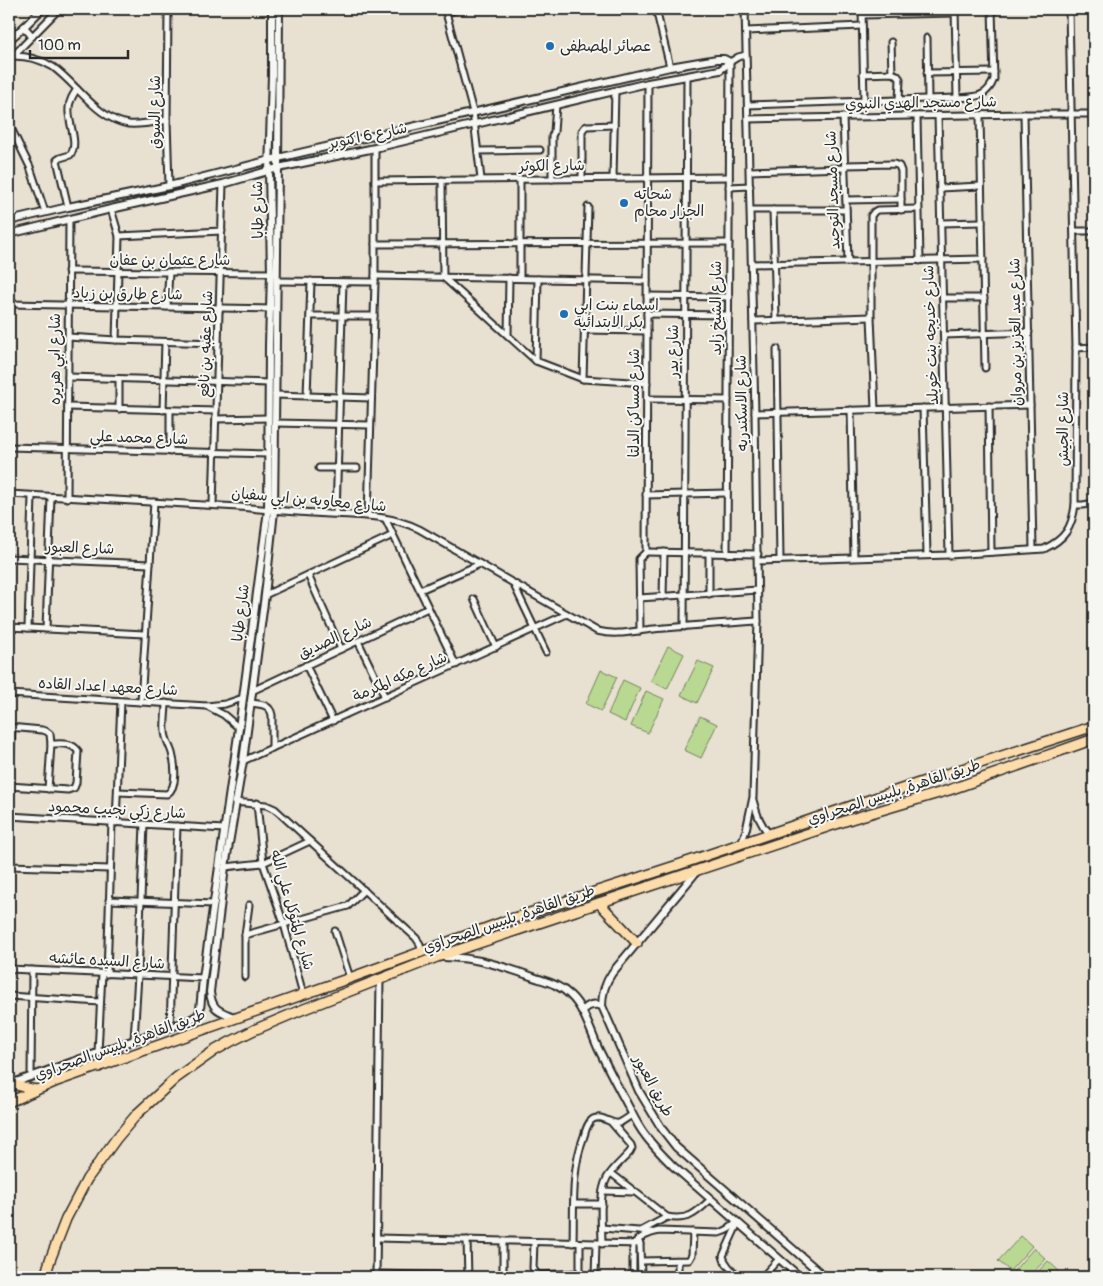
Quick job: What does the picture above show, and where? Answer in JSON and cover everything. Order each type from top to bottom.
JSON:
[{"type":"highway","name":"طريق القاهرة, بلبيس الصحراوي","points":[[9,1102],[57,1081],[98,1068],[514,918],[1094,726]]},
{"type":"highway","name":"طريق القاهرة, بلبيس الصحراوي","points":[[45,1277],[66,1219],[93,1171],[137,1114],[176,1078],[214,1051],[254,1030],[437,957],[852,818],[949,790],[1094,739]]},
{"type":"highway","points":[[944,775],[941,782],[945,789],[949,790]]},
{"type":"highway","points":[[919,783],[923,788],[923,798]]},
{"type":"highway","points":[[600,903],[637,943]]},
{"type":"highway","points":[[98,1068],[111,1052],[118,1047]]},
{"type":"highway","points":[[10,1084],[36,1090]]},
{"type":"street","points":[[9,40],[42,9]]},
{"type":"street","name":"شارع السوق","points":[[168,9],[167,120],[169,186]]},
{"type":"street","name":"شارع طابا","points":[[10,1084],[188,1021],[198,1014],[200,1010],[224,829],[271,510],[268,454],[275,395],[270,171],[272,9]]},
{"type":"street","name":"شارع طابا","points":[[210,992],[225,867],[243,761],[265,595],[271,510],[272,421],[269,383],[273,309],[277,281],[278,9]]},
{"type":"street","points":[[458,9],[445,11],[474,112],[481,180]]},
{"type":"street","points":[[656,9],[670,67]]},
{"type":"street","name":"شارع الاسكندريه","points":[[741,844],[753,797],[758,620],[751,210],[745,9]]},
{"type":"street","points":[[928,73],[994,72],[992,9]]},
{"type":"street","name":"شارع الجيش","points":[[758,561],[1044,549],[1063,537],[1070,528],[1074,517],[1075,505],[1076,348],[1069,9]]},
{"type":"street","points":[[864,101],[862,12],[955,11],[957,98]]},
{"type":"street","points":[[11,58],[55,13]]},
{"type":"street","points":[[746,31],[862,26]]},
{"type":"street","points":[[24,27],[32,36]]},
{"type":"street","points":[[927,38],[928,99]]},
{"type":"street","points":[[891,42],[892,73]]},
{"type":"street","name":"شارع 6 اكتوبر","points":[[9,234],[223,184],[278,168],[375,148],[648,83],[720,70],[738,57],[746,55]]},
{"type":"street","points":[[11,58],[28,57],[48,64],[98,110],[118,122],[129,124],[167,120]]},
{"type":"street","name":"شارع 6 اكتوبر","points":[[9,221],[169,186],[278,158],[670,67],[717,59],[724,59],[730,62]]},
{"type":"street","name":"شارع الشيخ زايد","points":[[727,554],[730,62]]},
{"type":"street","name":"شارع مسجد الهدي النبوي","points":[[748,105],[974,97],[981,96],[987,92],[994,79],[994,72]]},
{"type":"street","points":[[863,74],[892,73],[897,75],[900,79],[899,100]]},
{"type":"street","name":"شارع بدر","points":[[684,627],[687,76]]},
{"type":"street","name":"شارع مساكن الدلتا","points":[[640,630],[640,559],[646,552],[648,83]]},
{"type":"street","points":[[68,207],[57,160],[70,155],[74,148],[68,110],[77,90]]},
{"type":"street","points":[[613,178],[615,91]]},
{"type":"street","points":[[552,179],[552,136],[556,105]]},
{"type":"street","name":"شارع عبد العزيز بن مروان","points":[[1024,114],[1033,550]]},
{"type":"street","name":"شارع مسجد الهدي النبوي","points":[[748,119],[1094,114]]},
{"type":"street","points":[[980,115],[986,368]]},
{"type":"street","points":[[916,116],[920,261]]},
{"type":"street","name":"شارع خديجه بنت خويلد","points":[[938,116],[949,554]]},
{"type":"street","name":"شارع مسجد التوحيد","points":[[843,117],[848,262]]},
{"type":"street","points":[[9,124],[30,167],[46,212]]},
{"type":"street","points":[[582,178],[583,129],[587,126],[614,125]]},
{"type":"street","points":[[368,516],[375,282],[375,148]]},
{"type":"street","points":[[478,151],[540,150]]},
{"type":"street","points":[[750,171],[897,165],[901,171],[901,210]]},
{"type":"street","name":"شارع الكوثر","points":[[375,180],[730,177]]},
{"type":"street","points":[[520,179],[520,278]]},
{"type":"street","points":[[442,180],[443,277],[536,361],[583,379],[647,384]]},
{"type":"street","name":"شارع عقبه بن نافع","points":[[213,505],[223,184]]},
{"type":"street","points":[[730,187],[750,186]]},
{"type":"street","points":[[940,188],[981,186]]},
{"type":"street","points":[[144,190],[146,202]]},
{"type":"street","points":[[846,200],[902,199]]},
{"type":"street","points":[[583,379],[588,207]]},
{"type":"street","points":[[111,209],[119,236],[116,340]]},
{"type":"street","points":[[875,409],[871,317],[872,213],[877,210],[918,209]]},
{"type":"street","points":[[751,210],[846,210]]},
{"type":"street","points":[[773,210],[776,320]]},
{"type":"street","name":"شارع ابي هريره","points":[[67,498],[68,220]]},
{"type":"street","points":[[940,223],[982,222]]},
{"type":"street","points":[[119,236],[222,231]]},
{"type":"street","points":[[1074,231],[1094,231]]},
{"type":"street","points":[[375,244],[729,243]]},
{"type":"street","points":[[752,264],[983,259]]},
{"type":"street","name":"شارع عثمان بن عفان","points":[[68,272],[271,273]]},
{"type":"street","points":[[167,307],[169,272]]},
{"type":"street","points":[[375,276],[647,281]]},
{"type":"street","points":[[508,335],[509,278]]},
{"type":"street","points":[[536,361],[538,279]]},
{"type":"street","points":[[277,281],[375,282]]},
{"type":"street","points":[[307,396],[311,281]]},
{"type":"street","points":[[336,514],[342,282]]},
{"type":"street","points":[[647,296],[729,297]]},
{"type":"street","points":[[942,298],[984,298]]},
{"type":"street","name":"شارع طارق بن زياد","points":[[9,304],[273,309]]},
{"type":"street","points":[[647,314],[728,315]]},
{"type":"street","points":[[310,316],[374,316]]},
{"type":"street","points":[[753,321],[871,317]]},
{"type":"street","points":[[584,330],[647,331]]},
{"type":"street","points":[[944,335],[1029,332]]},
{"type":"street","points":[[68,337],[218,343]]},
{"type":"street","points":[[163,410],[165,342]]},
{"type":"street","points":[[1076,348],[1094,347]]},
{"type":"street","points":[[776,349],[780,560]]},
{"type":"street","points":[[68,377],[269,383]]},
{"type":"street","points":[[118,409],[119,379]]},
{"type":"street","points":[[275,395],[371,398]]},
{"type":"street","points":[[647,399],[728,400]]},
{"type":"street","points":[[755,413],[1030,405]]},
{"type":"street","points":[[989,406],[991,552]]},
{"type":"street","points":[[68,407],[216,411]]},
{"type":"street","points":[[922,408],[927,555]]},
{"type":"street","points":[[170,410],[170,452]]},
{"type":"street","points":[[850,410],[854,557]]},
{"type":"street","points":[[216,419],[370,425]]},
{"type":"street","name":"شارع محمد علي","points":[[9,447],[268,454]]},
{"type":"street","points":[[319,468],[357,468]]},
{"type":"street","points":[[646,495],[727,493]]},
{"type":"street","name":"شارع معاويه بن ابي سفيان","points":[[9,494],[213,505],[385,518],[419,528],[597,631],[620,634],[640,630],[758,620]]},
{"type":"street","points":[[28,628],[32,496]]},
{"type":"street","points":[[46,629],[51,497]]},
{"type":"street","points":[[141,702],[154,502]]},
{"type":"street","points":[[1075,505],[1083,506],[1094,503]]},
{"type":"street","points":[[385,518],[456,665]]},
{"type":"street","points":[[265,595],[393,535]]},
{"type":"street","points":[[646,552],[758,554]]},
{"type":"street","points":[[663,597],[664,552]]},
{"type":"street","points":[[709,553],[709,594]]},
{"type":"street","name":"شارع العبور","points":[[9,558],[150,564]]},
{"type":"street","points":[[420,590],[480,564]]},
{"type":"street","points":[[308,575],[341,649]]},
{"type":"street","points":[[513,583],[546,652]]},
{"type":"street","points":[[639,598],[758,590]]},
{"type":"street","points":[[474,599],[496,647]]},
{"type":"street","name":"شارع الصديق","points":[[252,691],[428,608]]},
{"type":"street","name":"شارع مكه المكرمة","points":[[243,761],[568,614]]},
{"type":"street","points":[[9,627],[144,634]]},
{"type":"street","points":[[358,641],[385,697]]},
{"type":"street","points":[[306,665],[333,721]]},
{"type":"street","name":"شارع معهد اعداد القاده","points":[[9,694],[207,706],[225,704],[243,698]]},
{"type":"street","points":[[98,1053],[110,869],[118,792],[121,701]]},
{"type":"street","points":[[118,792],[167,794],[171,791],[174,785],[174,773],[172,754],[164,729],[166,703]]},
{"type":"street","points":[[250,703],[265,705],[271,711],[272,748]]},
{"type":"street","name":"شارع معهد اعداد القاده","points":[[207,706],[224,715],[239,728]]},
{"type":"street","points":[[48,789],[51,736],[46,731],[10,727],[9,786],[48,789],[74,788],[78,751],[70,744],[51,744]]},
{"type":"street","name":"شارع الاسكندريه","points":[[753,797],[757,816],[769,834]]},
{"type":"street","points":[[228,802],[257,803],[274,809],[416,938],[422,952]]},
{"type":"street","name":"شارع المتوكل علي الله","points":[[257,803],[263,863],[284,924],[303,994]]},
{"type":"street","name":"شارع زكي نجيب محمود","points":[[9,816],[224,829]]},
{"type":"street","points":[[134,1040],[144,824]]},
{"type":"street","points":[[170,1027],[178,826]]},
{"type":"street","points":[[225,867],[263,863],[310,841]]},
{"type":"street","points":[[9,866],[110,869]]},
{"type":"street","points":[[582,1012],[591,1005],[602,1006],[603,992],[608,979],[697,871]]},
{"type":"street","points":[[245,935],[348,906],[364,890]]},
{"type":"street","points":[[109,900],[214,904]]},
{"type":"street","points":[[245,978],[245,935],[249,905]]},
{"type":"street","points":[[334,931],[350,978]]},
{"type":"street","name":"طريق العبور","points":[[437,957],[482,961],[551,983],[570,994],[582,1012],[606,1064],[644,1134],[658,1151],[711,1200],[800,1277]]},
{"type":"street","name":"شارع السيده عائشه","points":[[9,969],[204,978]]},
{"type":"street","points":[[31,1077],[32,970]]},
{"type":"street","points":[[380,979],[376,1276],[468,1277],[467,1240]]},
{"type":"street","points":[[202,991],[210,992],[211,1001],[216,1008],[236,1018]]},
{"type":"street","points":[[9,996],[100,1002]]},
{"type":"street","name":"طريق العبور","points":[[602,1006],[638,1091],[676,1147],[825,1277]]},
{"type":"street","points":[[573,1243],[574,1175],[587,1126],[592,1120],[600,1118],[614,1123],[621,1122],[632,1115]]},
{"type":"street","points":[[602,1244],[604,1184],[632,1148],[611,1122]]},
{"type":"street","points":[[611,1173],[667,1217],[687,1218],[696,1214],[711,1200]]},
{"type":"street","points":[[603,1191],[634,1192]]},
{"type":"street","points":[[574,1204],[602,1204]]},
{"type":"street","points":[[641,1231],[667,1217]]},
{"type":"street","points":[[602,1221],[621,1229]]},
{"type":"street","points":[[602,1228],[652,1232],[719,1233],[726,1231],[737,1222]]},
{"type":"street","points":[[737,1222],[723,1256],[727,1265],[740,1277]]},
{"type":"street","points":[[377,1238],[602,1244],[637,1243],[652,1232]]},
{"type":"street","points":[[641,1261],[687,1260],[692,1257],[693,1232]]},
{"type":"street","points":[[503,1277],[504,1241]]},
{"type":"street","points":[[534,1242],[533,1270],[538,1274],[547,1276],[580,1275],[580,1243]]},
{"type":"street","points":[[595,1277],[596,1243]]},
{"type":"street","points":[[637,1243],[641,1261],[641,1277]]},
{"type":"street","points":[[633,1277],[637,1243]]},
{"type":"street","points":[[762,1277],[779,1259]]},
{"type":"street","points":[[678,1261],[678,1277]]},
{"type":"green space","points":[[668,646],[684,654],[667,689],[651,681]]},
{"type":"green space","points":[[698,661],[714,668],[697,703],[681,695]]},
{"type":"green space","points":[[601,670],[617,677],[601,711],[586,704]]},
{"type":"green space","points":[[623,680],[640,688],[625,722],[608,714]]},
{"type":"green space","points":[[646,691],[664,699],[648,733],[631,726]]},
{"type":"green space","points":[[700,716],[717,724],[701,758],[684,750]]},
{"type":"green space","points":[[1021,1236],[1032,1246],[1010,1271],[998,1261]]},
{"type":"green space","points":[[1034,1248],[1046,1259],[1029,1277],[1017,1277],[1012,1273]]},
{"type":"green space","points":[[1048,1261],[1059,1271],[1054,1277],[1033,1277]]},
{"type":"place","name":"عصائر المصطفى","points":[[550,46]]},
{"type":"place","name":"شحاته الجزار محام","points":[[624,203]]},
{"type":"place","name":"اسماء بنت ابي بكر الابتدائيه","points":[[564,314]]}]
